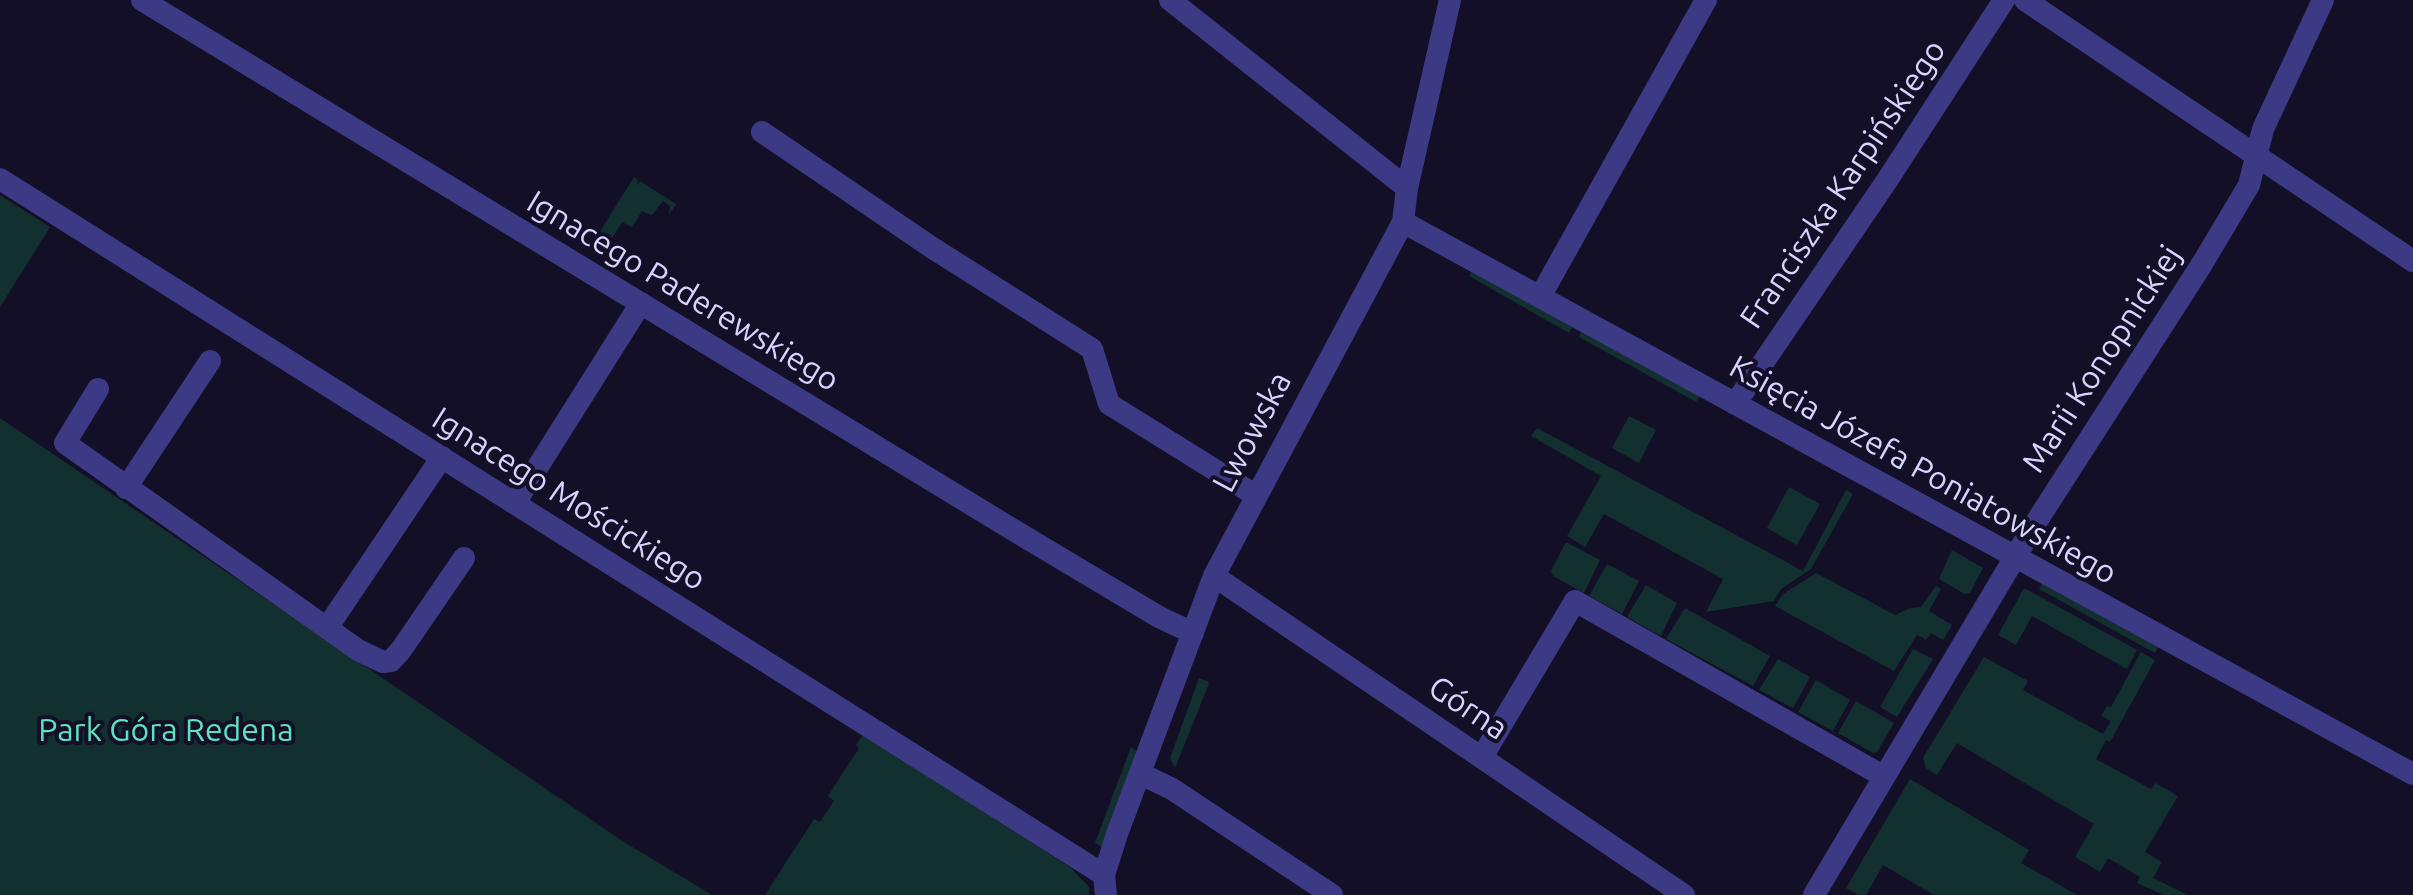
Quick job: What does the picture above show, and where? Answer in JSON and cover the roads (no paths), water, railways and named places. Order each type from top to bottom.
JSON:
[{"type":"street","name":"Ignacego Paderewskiego","points":[[142,0],[1083,572],[1193,633]]},
{"type":"street","points":[[1170,0],[1407,188]]},
{"type":"street","name":"Lwowska","points":[[1105,885],[1214,576],[1403,222],[1407,188],[1450,0]]},
{"type":"street","points":[[1540,297],[1706,0]]},
{"type":"street","name":"Franciszka Karpińskiego","points":[[1736,404],[2004,0]]},
{"type":"street","points":[[2025,0],[2413,261]]},
{"type":"street","name":"Marii Konopnickiej","points":[[1814,895],[2015,556],[2249,186],[2255,153],[2324,0]]},
{"type":"street","points":[[762,132],[931,248],[1092,349],[1109,404],[1255,495]]},
{"type":"street","name":"Ignacego Mościckiego","points":[[0,179],[515,503],[1105,885]]},
{"type":"street","name":"Księcia Józefa Poniatowskiego","points":[[1403,222],[2413,774]]},
{"type":"street","points":[[515,503],[641,303]]},
{"type":"street","points":[[126,488],[210,361]]},
{"type":"street","points":[[98,389],[65,444],[358,650],[383,662],[391,661],[464,558]]},
{"type":"street","points":[[327,628],[442,457]]},
{"type":"street","name":"Górna","points":[[1214,576],[1684,895]]},
{"type":"street","points":[[1482,757],[1575,601],[1884,776]]},
{"type":"street","points":[[1141,774],[1172,789],[1332,895]]},
{"type":"park label","name":"Park Góra Redena","points":[[166,730]]}]
